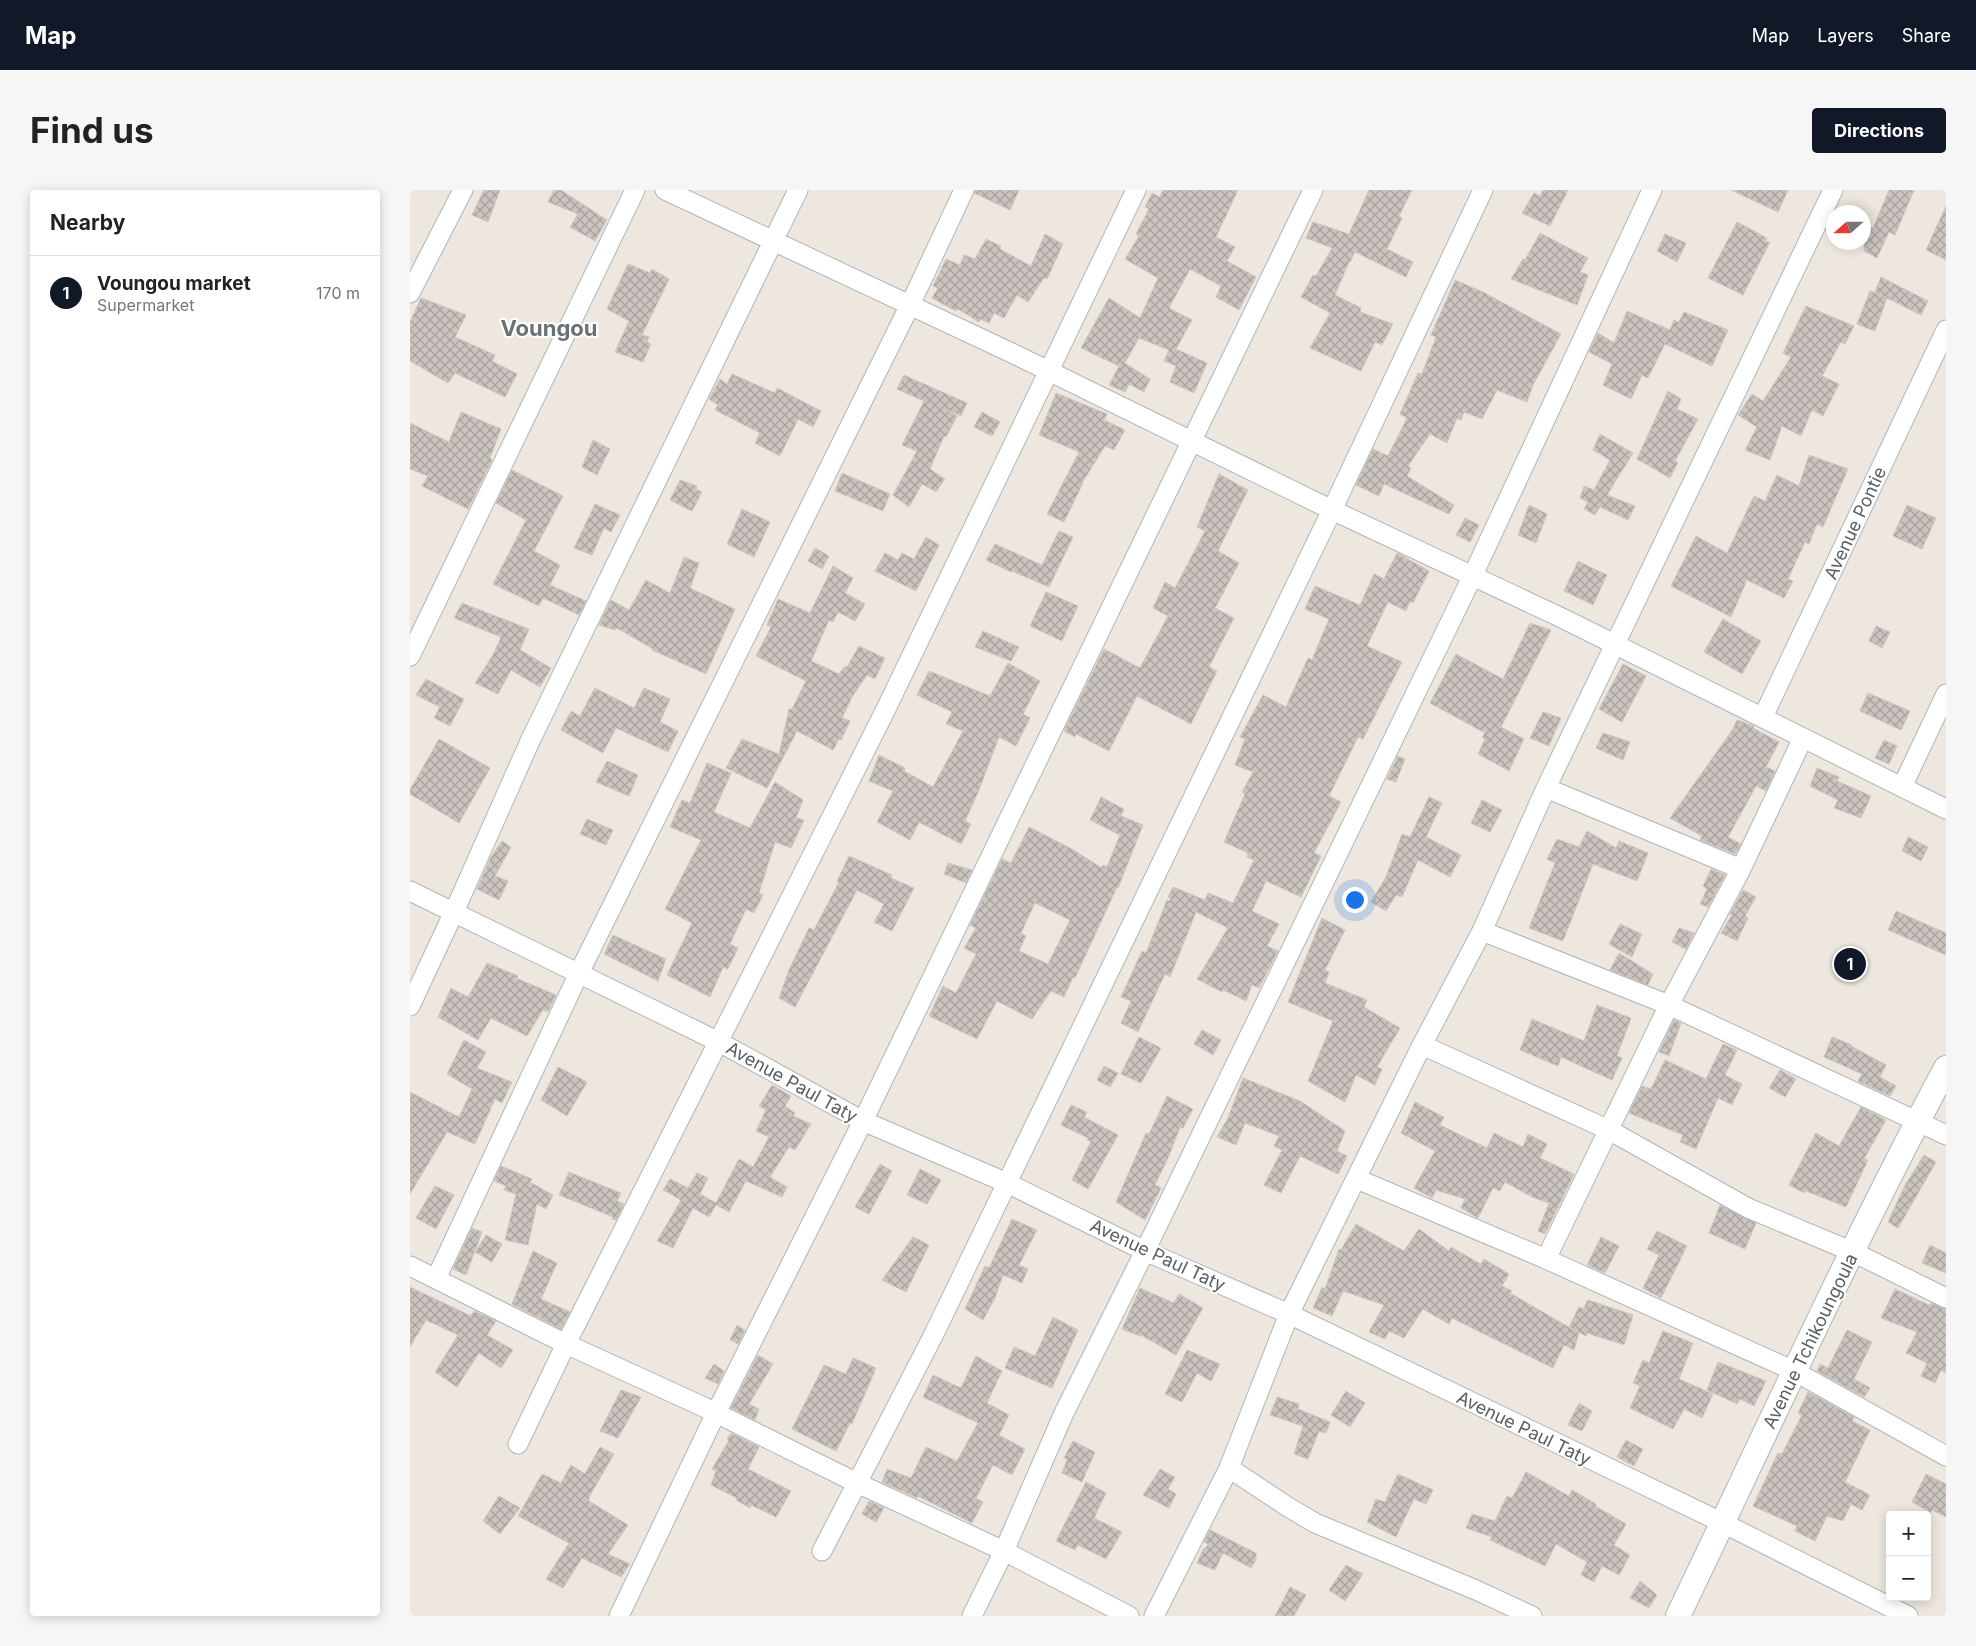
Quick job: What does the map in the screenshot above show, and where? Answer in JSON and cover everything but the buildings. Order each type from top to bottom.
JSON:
[{"type":"street","points":[[410,293],[463,190]]},
{"type":"street","points":[[410,656],[635,190]]},
{"type":"street","points":[[665,190],[1049,371],[1193,440],[1332,510],[1562,618],[1946,809]]},
{"type":"street","points":[[410,1006],[530,740],[798,190]]},
{"type":"street","points":[[436,1279],[579,973],[910,305],[964,190]]},
{"type":"street","points":[[518,1444],[566,1344],[885,711],[1136,190]]},
{"type":"street","points":[[619,1616],[716,1413],[863,1121],[1313,190]]},
{"type":"street","points":[[822,1551],[934,1334],[1332,510],[1483,190]]},
{"type":"street","points":[[972,1616],[1004,1551],[1064,1413],[1145,1251],[1473,575],[1652,190]]},
{"type":"street","points":[[1154,1616],[1228,1468],[1290,1314],[1422,1046],[1482,931],[1546,788],[1833,190]]},
{"type":"street","name":"Avenue Pontie","points":[[1763,717],[1946,330]]},
{"type":"street","points":[[1902,787],[1946,694]]},
{"type":"street","points":[[1546,1259],[1670,1005],[1741,869],[1803,738]]},
{"type":"street","points":[[1546,788],[1741,869]]},
{"type":"street","name":"Avenue Paul Taty","points":[[410,891],[719,1042],[863,1121],[1007,1183],[1145,1251],[1290,1314],[1723,1523],[1908,1616]]},
{"type":"street","points":[[1482,931],[1670,1005],[1946,1135]]},
{"type":"street","points":[[1422,1046],[1609,1130],[1748,1208],[1853,1252],[1946,1298]]},
{"type":"street","name":"Avenue Tchikoungoula","points":[[1678,1616],[1794,1371],[1917,1122],[1946,1068]]},
{"type":"street","points":[[1357,1179],[1546,1259],[1794,1371],[1946,1456]]},
{"type":"street","points":[[410,1266],[566,1344],[716,1413],[857,1483],[1004,1551],[1130,1616]]},
{"type":"street","points":[[1228,1468],[1315,1523],[1476,1590],[1532,1616]]},
{"type":"place","name":"Voungou market","points":[[1850,964]]},
{"type":"district","name":"Voungou","points":[[549,328]]}]
